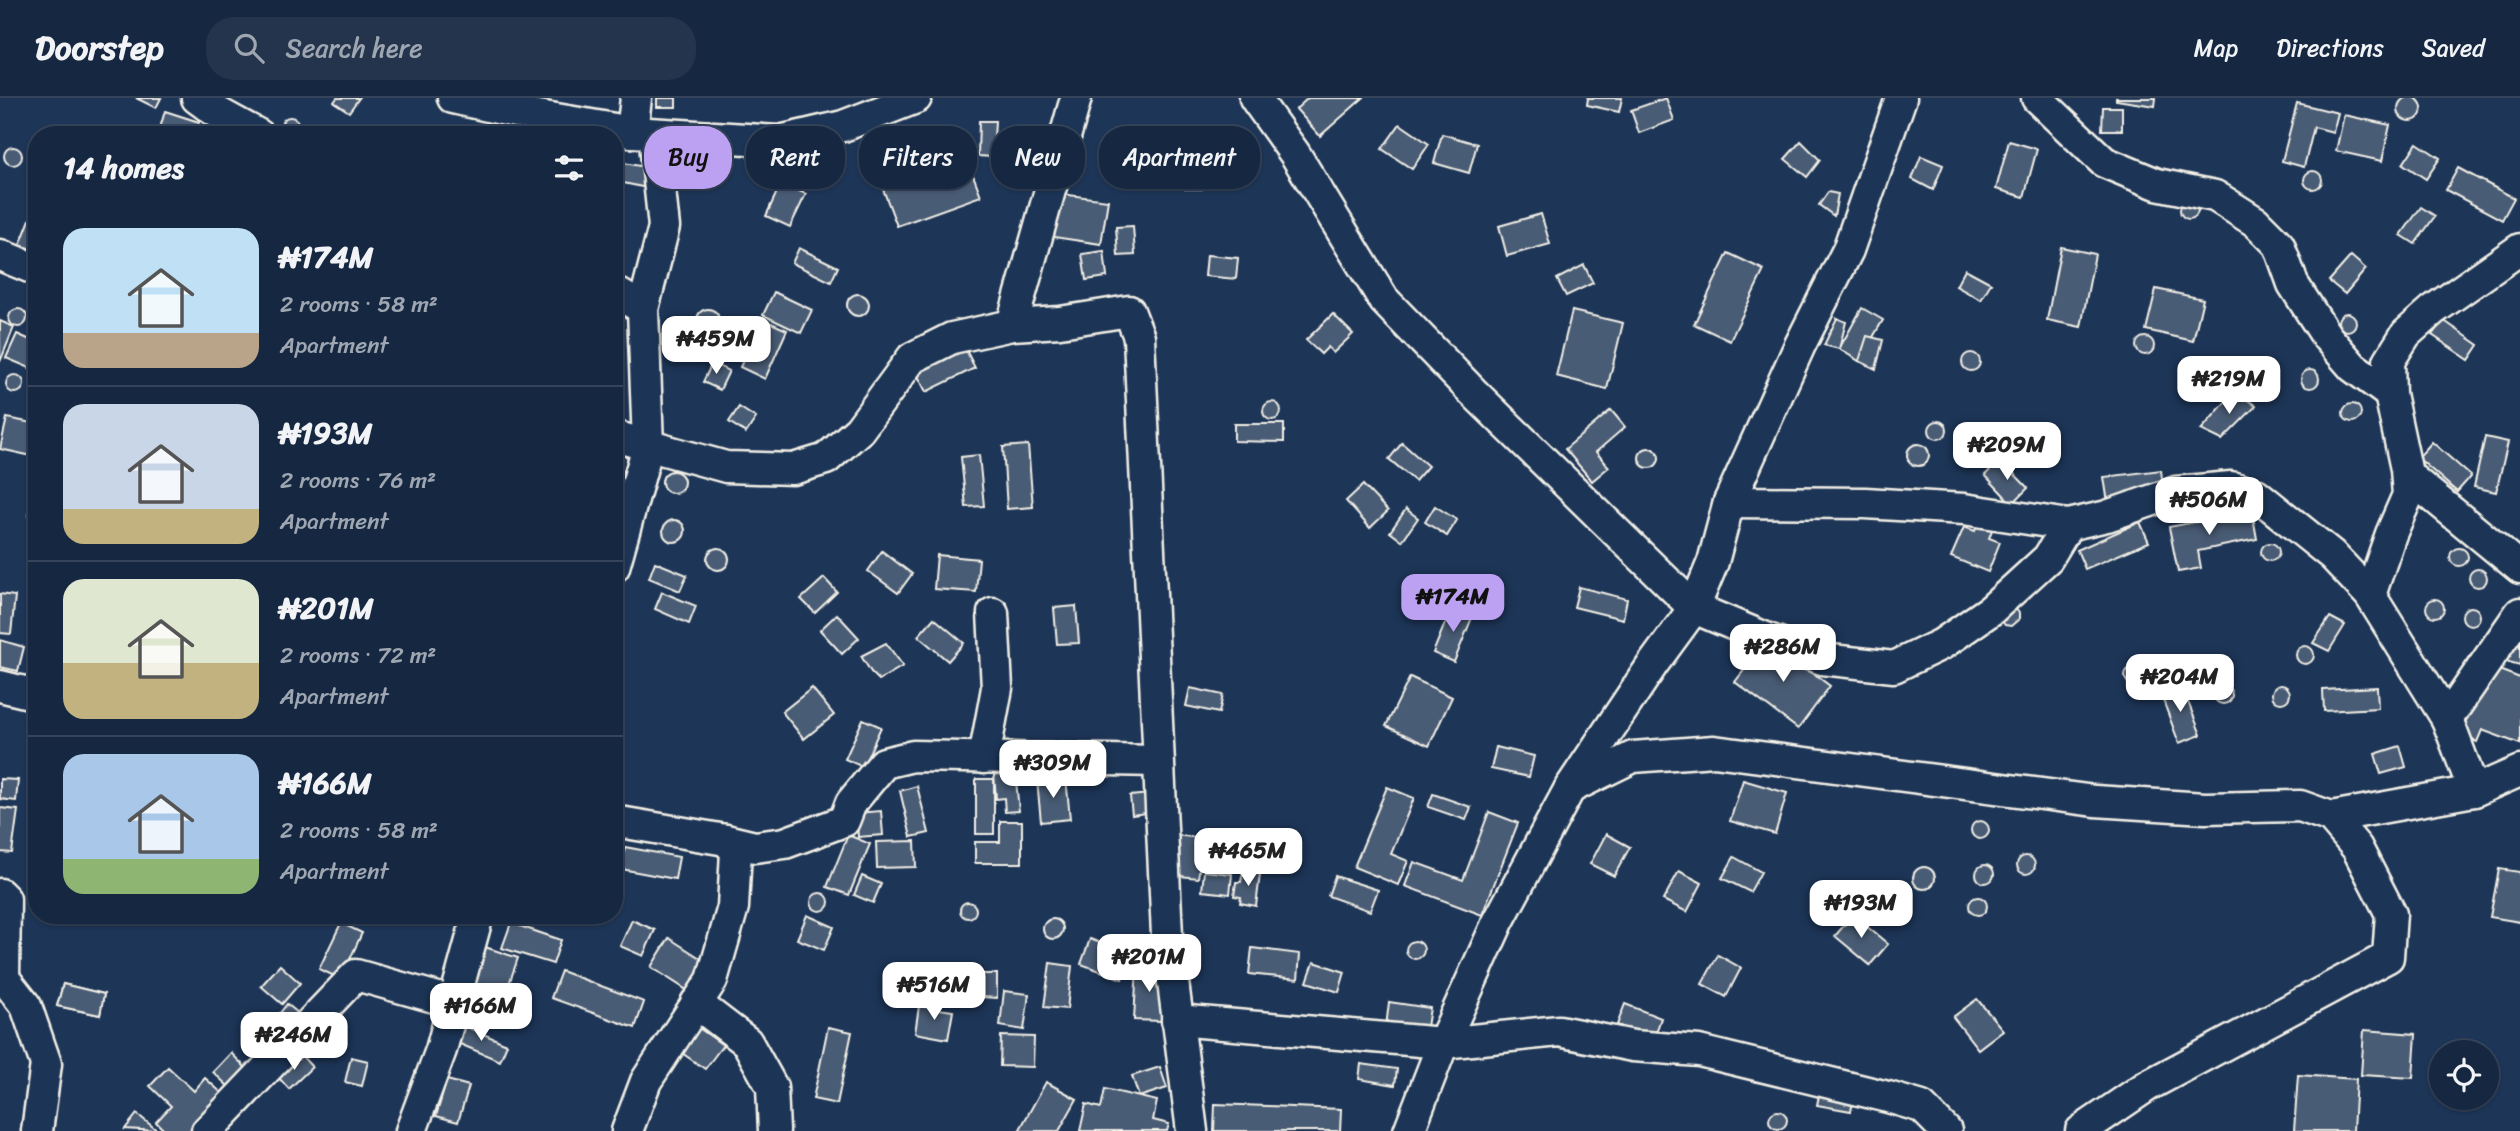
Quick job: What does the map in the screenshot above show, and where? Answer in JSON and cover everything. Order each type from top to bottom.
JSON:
[{"type":"street","points":[[197,98],[242,126]]},
{"type":"street","points":[[453,98],[515,112],[600,126]]},
{"type":"street","points":[[623,535],[648,446],[643,309],[664,227],[636,98]]},
{"type":"street","points":[[623,130],[779,141],[843,126],[916,98]]},
{"type":"street","points":[[1012,325],[1076,98]]},
{"type":"street","points":[[1255,98],[1295,154],[1384,300],[1473,392],[1694,608],[1822,659],[1894,667],[1942,644],[1991,610],[2048,558],[2068,526]]},
{"type":"street","points":[[1409,1131],[1443,1043],[1498,922],[1570,788],[1694,608],[1713,562],[1729,502],[1800,345],[1849,250],[1902,98]]},
{"type":"street","points":[[2037,98],[2104,162],[2157,184],[2215,196],[2256,222],[2279,246],[2293,284],[2327,337],[2353,367],[2389,394]]},
{"type":"street","points":[[2370,595],[2408,495],[2407,475],[2389,394],[2389,361],[2406,334],[2433,310],[2520,249]]},
{"type":"street","points":[[0,255],[28,266]]},
{"type":"street","points":[[623,297],[643,309]]},
{"type":"street","points":[[623,439],[726,467],[793,469],[826,459],[859,430],[912,358],[952,338],[1012,325],[1129,312],[1139,337],[1167,935],[1192,1131]]},
{"type":"street","points":[[2407,475],[2520,568]]},
{"type":"street","points":[[1729,502],[1864,503],[1964,509],[2068,526],[2135,508],[2164,495],[2231,487],[2256,494],[2332,555],[2370,595],[2447,719],[2474,791]]},
{"type":"street","points":[[984,758],[997,688],[993,613]]},
{"type":"street","points":[[2447,719],[2520,613]]},
{"type":"street","points":[[0,686],[28,693]]},
{"type":"street","points":[[1570,788],[1633,757],[1714,751],[2095,802],[2205,808],[2300,806],[2331,817],[2474,791],[2520,771]]},
{"type":"street","points":[[623,822],[726,839],[755,847],[785,843],[844,821],[851,803],[884,764],[914,756],[1157,761]]},
{"type":"street","points":[[2081,1131],[2147,1086],[2388,957],[2391,914],[2357,848],[2331,817]]},
{"type":"street","points":[[627,1131],[646,1081],[712,980],[733,907],[737,851],[726,839]]},
{"type":"street","points":[[0,894],[5,898],[2,975],[26,1006],[47,1064],[37,1131]]},
{"type":"street","points":[[411,1131],[441,1050],[475,924]]},
{"type":"street","points":[[207,1131],[356,975],[452,1003]]},
{"type":"street","points":[[696,1003],[747,1042],[772,1087],[774,1131]]},
{"type":"street","points":[[1177,1020],[1443,1043],[1559,1031],[1633,1046],[1699,1051],[1922,1107],[1946,1131]]},
{"type":"building","points":[[2410,97],[2421,104],[2422,109],[2415,120],[2410,121],[2399,114],[2398,109],[2405,98]]},
{"type":"building","points":[[136,98],[161,98],[156,108]]},
{"type":"building","points":[[337,98],[359,98],[349,112],[334,102]]},
{"type":"building","points":[[657,98],[676,98],[676,107],[657,107]]},
{"type":"building","points":[[1308,98],[1363,98],[1320,136],[1296,109]]},
{"type":"building","points":[[1588,98],[1622,98],[1619,112],[1587,105]]},
{"type":"building","points":[[1666,98],[1674,120],[1639,133],[1631,110]]},
{"type":"building","points":[[2116,98],[2156,98],[2155,106]]},
{"type":"building","points":[[2297,103],[2338,113],[2333,132],[2314,127],[2304,167],[2282,161]]},
{"type":"building","points":[[2103,107],[2122,107],[2122,130],[2102,130]]},
{"type":"building","points":[[165,111],[199,122],[198,126],[161,126]]},
{"type":"building","points":[[2344,115],[2390,125],[2382,161],[2336,151]]},
{"type":"building","points":[[290,117],[299,126],[281,126],[284,120]]},
{"type":"building","points":[[979,121],[995,121],[995,126],[991,126],[991,157],[978,156]]},
{"type":"building","points":[[1400,124],[1429,144],[1412,169],[1382,149]]},
{"type":"building","points":[[1442,134],[1477,144],[1469,173],[1434,163]]},
{"type":"building","points":[[1801,141],[1820,160],[1807,177],[1785,159]]},
{"type":"building","points":[[2009,141],[2037,149],[2024,197],[1996,189]]},
{"type":"building","points":[[2417,143],[2440,158],[2426,179],[2403,164]]},
{"type":"building","points":[[13,147],[21,152],[22,156],[17,164],[13,165],[5,160],[4,156],[9,148]]},
{"type":"building","points":[[1921,156],[1943,165],[1933,190],[1912,179]]},
{"type":"building","points":[[623,163],[644,167],[644,187],[623,183]]},
{"type":"building","points":[[2458,168],[2514,198],[2502,220],[2446,190]]},
{"type":"building","points":[[2313,171],[2321,176],[2322,180],[2317,188],[2313,189],[2305,184],[2304,180],[2309,172]]},
{"type":"building","points":[[977,185],[981,196],[897,226],[883,189],[977,189]]},
{"type":"building","points":[[778,189],[795,189],[806,194],[790,227],[766,216]]},
{"type":"building","points":[[1828,192],[1838,194],[1834,216],[1819,205]]},
{"type":"building","points":[[1053,193],[1108,200],[1101,244],[1047,236]]},
{"type":"building","points":[[2189,201],[2195,204],[2198,210],[2195,216],[2189,219],[2183,216],[2180,210],[2183,204]]},
{"type":"building","points":[[2421,207],[2435,216],[2415,244],[2401,235]]},
{"type":"building","points":[[1541,214],[1550,244],[1507,256],[1499,226]]},
{"type":"building","points":[[28,225],[28,248],[20,245]]},
{"type":"building","points":[[1133,226],[1135,255],[1118,256],[1116,227]]},
{"type":"building","points":[[2061,247],[2095,254],[2081,327],[2047,320]]},
{"type":"building","points":[[799,248],[838,267],[831,282],[792,263]]},
{"type":"building","points":[[1104,251],[1107,277],[1086,280],[1082,254]]},
{"type":"building","points":[[1728,253],[1764,270],[1730,341],[1694,324]]},
{"type":"building","points":[[1207,255],[1238,258],[1236,279],[1205,276]]},
{"type":"building","points":[[2351,256],[2366,269],[2345,294],[2329,281]]},
{"type":"building","points":[[1584,265],[1593,283],[1566,296],[1557,279]]},
{"type":"building","points":[[1965,269],[1991,283],[1981,300],[1956,286]]},
{"type":"building","points":[[2156,289],[2203,299],[2193,341],[2146,330]]},
{"type":"building","points":[[774,292],[812,310],[801,333],[763,315]]},
{"type":"building","points":[[858,294],[866,297],[869,305],[866,313],[858,316],[850,313],[847,305],[850,297]]},
{"type":"building","points":[[1862,308],[1883,320],[1859,361],[1839,349]]},
{"type":"building","points":[[18,309],[24,312],[27,318],[24,324],[18,327],[12,324],[9,318],[12,312]]},
{"type":"building","points":[[708,309],[716,312],[719,320],[716,328],[708,331],[700,328],[697,320],[700,312]]},
{"type":"building","points":[[1572,311],[1623,323],[1607,389],[1556,376]]},
{"type":"building","points":[[2343,313],[2351,313],[2356,322],[2354,329],[2343,331],[2338,326],[2338,318]]},
{"type":"building","points":[[1333,314],[1353,334],[1333,353],[1328,347],[1321,354],[1306,340]]},
{"type":"building","points":[[1837,318],[1846,322],[1839,349],[1824,345]]},
{"type":"building","points":[[762,319],[787,330],[765,379],[740,367]]},
{"type":"building","points":[[2443,320],[2479,345],[2469,360],[2432,335]]},
{"type":"building","points":[[0,321],[14,327],[0,362]]},
{"type":"building","points":[[17,334],[28,339],[28,367],[6,358]]},
{"type":"building","points":[[1867,336],[1883,340],[1876,369],[1859,361]]},
{"type":"building","points":[[2141,337],[2149,337],[2154,346],[2152,353],[2141,355],[2136,350],[2136,342]]},
{"type":"building","points":[[962,342],[975,368],[926,392],[913,366]]},
{"type":"building","points":[[1967,353],[1975,353],[1980,362],[1978,369],[1967,371],[1962,366],[1962,358]]},
{"type":"building","points":[[712,363],[729,371],[720,390],[703,382]]},
{"type":"building","points":[[2306,370],[2314,370],[2319,379],[2317,386],[2306,388],[2301,383],[2301,375]]},
{"type":"building","points":[[11,375],[19,375],[24,384],[22,391],[11,393],[6,388],[6,380]]},
{"type":"building","points":[[2235,391],[2256,406],[2222,440],[2201,430]]},
{"type":"building","points":[[1272,402],[1278,405],[1281,411],[1278,417],[1272,420],[1266,417],[1263,411],[1266,405]]},
{"type":"building","points":[[2352,404],[2360,409],[2361,413],[2356,421],[2352,422],[2344,417],[2343,413],[2348,405]]},
{"type":"building","points":[[739,407],[756,418],[746,433],[729,422]]},
{"type":"building","points":[[1611,410],[1625,427],[1596,452],[1609,467],[1592,481],[1565,449]]},
{"type":"building","points":[[7,418],[28,422],[28,455],[0,449]]},
{"type":"building","points":[[1938,421],[1946,426],[1947,430],[1942,438],[1938,439],[1930,434],[1929,430],[1934,422]]},
{"type":"building","points":[[1234,424],[1284,424],[1284,442],[1234,441]]},
{"type":"building","points":[[2485,437],[2508,442],[2496,492],[2474,487]]},
{"type":"building","points":[[2432,442],[2471,476],[2457,492],[2418,458]]},
{"type":"building","points":[[1402,443],[1428,466],[1415,481],[1389,459]]},
{"type":"building","points":[[1914,444],[1922,444],[1929,451],[1929,459],[1922,466],[1914,466],[1907,459],[1907,451]]},
{"type":"building","points":[[1028,445],[1033,507],[1007,509],[1003,447]]},
{"type":"building","points":[[1649,448],[1656,451],[1659,458],[1656,465],[1649,468],[1642,465],[1639,458],[1642,451]]},
{"type":"building","points":[[979,455],[984,506],[966,507],[961,457]]},
{"type":"building","points":[[2001,460],[2028,488],[2012,504],[1985,475]]},
{"type":"building","points":[[2161,470],[2164,495],[2108,503],[2104,477]]},
{"type":"building","points":[[673,471],[681,474],[684,482],[681,490],[673,493],[665,490],[662,482],[665,474]]},
{"type":"building","points":[[1363,485],[1388,511],[1370,528],[1346,501]]},
{"type":"building","points":[[1435,506],[1457,520],[1447,536],[1425,522]]},
{"type":"building","points":[[1406,509],[1418,518],[1402,541],[1390,532]]},
{"type":"building","points":[[2252,511],[2257,539],[2198,551],[2201,568],[2178,572],[2169,527]]},
{"type":"building","points":[[674,520],[682,523],[685,531],[682,539],[674,542],[666,539],[663,531],[666,523]]},
{"type":"building","points":[[2140,522],[2149,542],[2085,569],[2077,550]]},
{"type":"building","points":[[1978,524],[1992,530],[1989,538],[2000,542],[1988,572],[1951,557],[1964,527],[1975,531]]},
{"type":"building","points":[[2266,543],[2274,543],[2279,552],[2277,559],[2266,561],[2261,556],[2261,548]]},
{"type":"building","points":[[718,548],[726,551],[729,559],[726,567],[718,570],[710,567],[707,559],[710,551]]},
{"type":"building","points":[[2455,548],[2463,548],[2468,557],[2466,564],[2455,566],[2450,561],[2450,553]]},
{"type":"building","points":[[882,551],[912,574],[898,593],[868,571]]},
{"type":"building","points":[[937,555],[979,559],[976,592],[934,589]]},
{"type":"building","points":[[655,562],[687,575],[680,591],[649,578]]},
{"type":"building","points":[[2474,569],[2482,569],[2487,578],[2485,585],[2474,587],[2469,582],[2469,574]]},
{"type":"building","points":[[824,578],[837,592],[815,613],[801,599]]},
{"type":"building","points":[[1579,587],[1627,599],[1623,619],[1574,607]]},
{"type":"building","points":[[662,592],[696,606],[689,624],[655,609]]},
{"type":"building","points":[[0,594],[15,596],[11,634],[0,633]]},
{"type":"building","points":[[2431,599],[2439,599],[2444,608],[2442,615],[2431,617],[2426,612],[2426,604]]},
{"type":"building","points":[[1076,606],[1079,643],[1057,644],[1054,608]]},
{"type":"building","points":[[1452,606],[1473,615],[1454,662],[1433,653]]},
{"type":"building","points":[[2467,607],[2475,607],[2480,616],[2478,623],[2467,625],[2462,620],[2462,612]]},
{"type":"building","points":[[2015,608],[2019,619],[2011,626],[2005,625],[2001,620]]},
{"type":"building","points":[[837,614],[859,638],[842,654],[820,630]]},
{"type":"building","points":[[2330,617],[2345,625],[2329,651],[2313,643]]},
{"type":"building","points":[[934,618],[964,643],[948,661],[918,636]]},
{"type":"building","points":[[2514,626],[2520,627],[2520,665],[2505,661]]},
{"type":"building","points":[[1768,639],[1830,686],[1798,729],[1735,682]]},
{"type":"building","points":[[0,640],[24,647],[18,671],[0,667]]},
{"type":"building","points":[[886,643],[903,666],[879,680],[861,656]]},
{"type":"building","points":[[2305,646],[2312,648],[2312,662],[2305,664],[2298,662],[2296,655],[2298,648]]},
{"type":"building","points":[[2486,665],[2520,678],[2520,744],[2482,730],[2477,742],[2460,735]]},
{"type":"building","points":[[2134,667],[2141,669],[2141,683],[2134,685],[2127,683],[2125,676],[2127,669]]},
{"type":"building","points":[[1410,677],[1452,697],[1429,746],[1386,726]]},
{"type":"building","points":[[2181,684],[2201,735],[2179,743],[2160,692]]},
{"type":"building","points":[[2277,685],[2285,685],[2290,694],[2288,701],[2277,703],[2272,698],[2272,690]]},
{"type":"building","points":[[2223,686],[2231,691],[2232,695],[2227,703],[2223,704],[2215,699],[2214,695],[2219,687]]},
{"type":"building","points":[[2377,687],[2378,708],[2324,711],[2323,690]]},
{"type":"building","points":[[812,688],[834,715],[804,739],[782,712]]},
{"type":"building","points":[[1190,688],[1223,695],[1219,713],[1186,706]]},
{"type":"building","points":[[863,719],[881,727],[863,767],[845,759]]},
{"type":"building","points":[[2400,746],[2406,767],[2381,774],[2375,754]]},
{"type":"building","points":[[1496,747],[1534,756],[1529,777],[1491,769]]},
{"type":"building","points":[[1015,770],[1019,811],[1005,812],[1004,798],[996,799],[994,772]]},
{"type":"building","points":[[1066,777],[1070,819],[1041,822],[1037,780]]},
{"type":"building","points":[[0,779],[18,780],[16,801],[0,799]]},
{"type":"building","points":[[976,779],[994,779],[994,834],[976,834]]},
{"type":"building","points":[[1743,780],[1787,793],[1775,834],[1730,821]]},
{"type":"building","points":[[917,786],[929,833],[911,837],[900,791]]},
{"type":"building","points":[[1387,787],[1414,798],[1391,854],[1408,861],[1398,885],[1354,867]]},
{"type":"building","points":[[1150,794],[1152,812],[1132,815],[1130,796]]},
{"type":"building","points":[[1433,794],[1471,807],[1466,820],[1428,807]]},
{"type":"building","points":[[0,808],[18,810],[12,853],[0,852]]},
{"type":"building","points":[[881,811],[883,835],[858,837],[856,813]]},
{"type":"building","points":[[1489,812],[1518,823],[1482,915],[1405,886],[1414,862],[1463,880]]},
{"type":"building","points":[[1000,821],[1022,821],[1022,863],[975,863],[975,842],[1000,842]]},
{"type":"building","points":[[1976,821],[1984,821],[1989,830],[1987,837],[1976,839],[1971,834],[1971,826]]},
{"type":"building","points":[[1606,834],[1630,847],[1614,876],[1590,864]]},
{"type":"building","points":[[848,835],[870,844],[849,895],[827,887]]},
{"type":"building","points":[[1176,835],[1214,840],[1211,866],[1200,865],[1198,878],[1171,875]]},
{"type":"building","points":[[915,841],[916,867],[877,868],[876,842]]},
{"type":"building","points":[[625,847],[679,857],[675,879],[623,869]]},
{"type":"building","points":[[2026,856],[2034,861],[2035,865],[2030,873],[2026,874],[2018,869],[2017,865],[2022,857]]},
{"type":"building","points":[[1734,857],[1761,872],[1750,892],[1722,878]]},
{"type":"building","points":[[1981,865],[1989,865],[1994,874],[1992,881],[1981,883],[1976,878],[1976,870]]},
{"type":"building","points":[[1924,867],[1934,874],[1935,878],[1928,888],[1924,889],[1914,882],[1913,878],[1920,868]]},
{"type":"building","points":[[2499,869],[2520,872],[2520,922],[2490,917]]},
{"type":"building","points":[[1204,871],[1232,874],[1230,894],[1202,891]]},
{"type":"building","points":[[1243,871],[1260,874],[1256,906],[1240,903],[1241,897],[1234,896],[1236,882],[1241,882]]},
{"type":"building","points":[[1679,871],[1702,883],[1687,912],[1663,900]]},
{"type":"building","points":[[862,876],[881,884],[873,903],[854,895]]},
{"type":"building","points":[[1335,876],[1378,890],[1370,911],[1328,896]]},
{"type":"building","points":[[1894,888],[1902,888],[1907,897],[1905,904],[1894,906],[1889,901],[1889,893]]},
{"type":"building","points":[[820,893],[826,896],[829,902],[826,908],[820,911],[814,908],[811,902],[814,896]]},
{"type":"building","points":[[1974,897],[1982,897],[1987,906],[1985,913],[1974,915],[1969,910],[1969,902]]},
{"type":"building","points":[[965,902],[971,902],[976,910],[974,916],[965,918],[960,913],[960,907]]},
{"type":"building","points":[[807,915],[834,927],[824,950],[797,939]]},
{"type":"building","points":[[1853,915],[1888,944],[1870,965],[1835,936]]},
{"type":"building","points":[[1053,919],[1060,922],[1063,929],[1060,936],[1053,939],[1046,936],[1043,929],[1046,922]]},
{"type":"building","points":[[632,920],[655,930],[643,956],[620,946]]},
{"type":"building","points":[[341,924],[362,933],[341,979],[319,969]]},
{"type":"building","points":[[511,924],[561,940],[553,964],[502,948]]},
{"type":"building","points":[[669,938],[711,965],[693,994],[651,967]]},
{"type":"building","points":[[1090,939],[1131,955],[1122,979],[1081,964]]},
{"type":"building","points":[[1415,941],[1421,944],[1424,950],[1421,956],[1415,959],[1409,956],[1406,950],[1409,944]]},
{"type":"building","points":[[482,946],[518,958],[501,1007],[465,995]]},
{"type":"building","points":[[1252,948],[1300,954],[1298,979],[1249,974]]},
{"type":"building","points":[[1718,955],[1741,968],[1726,997],[1702,984]]},
{"type":"building","points":[[1314,962],[1345,972],[1339,992],[1307,982]]},
{"type":"building","points":[[1050,963],[1072,966],[1067,1009],[1044,1007]]},
{"type":"building","points":[[280,965],[300,983],[282,1004],[261,986]]},
{"type":"building","points":[[1137,966],[1164,968],[1161,1021],[1134,1020]]},
{"type":"building","points":[[561,971],[644,1002],[635,1028],[551,998]]},
{"type":"building","points":[[982,974],[997,974],[997,998],[982,997]]},
{"type":"building","points":[[63,984],[104,994],[100,1015],[57,1006]]},
{"type":"building","points":[[63,984],[104,994],[100,1015],[57,1006]]},
{"type":"building","points":[[1004,991],[1029,994],[1024,1030],[1000,1026]]},
{"type":"building","points":[[1977,999],[2003,1030],[1978,1049],[1953,1017]]},
{"type":"building","points":[[1389,1002],[1430,1008],[1426,1033],[1386,1027]]},
{"type":"building","points":[[287,1004],[299,1014],[274,1044],[263,1035]]},
{"type":"building","points":[[1625,1004],[1661,1018],[1654,1039],[1617,1025]]},
{"type":"building","points":[[919,1006],[953,1011],[948,1039],[915,1033]]},
{"type":"building","points":[[330,1025],[343,1038],[327,1054],[313,1042]]},
{"type":"building","points":[[462,1025],[507,1044],[500,1061],[455,1042]]},
{"type":"building","points":[[696,1026],[723,1045],[705,1069],[679,1051]]},
{"type":"building","points":[[828,1027],[852,1032],[837,1104],[813,1099]]},
{"type":"building","points":[[2364,1030],[2416,1034],[2413,1078],[2361,1075]]},
{"type":"building","points":[[1001,1036],[1034,1037],[1033,1067],[1000,1066]]},
{"type":"building","points":[[231,1053],[248,1070],[230,1088],[213,1072]]},
{"type":"building","points":[[300,1054],[312,1067],[289,1089],[277,1076]]},
{"type":"building","points":[[351,1057],[368,1061],[362,1086],[345,1082]]},
{"type":"building","points":[[1361,1064],[1397,1069],[1395,1085],[1359,1079]]},
{"type":"building","points":[[168,1067],[194,1091],[205,1078],[225,1096],[192,1131],[165,1131],[156,1122],[171,1106],[150,1086]]},
{"type":"building","points":[[1160,1067],[1167,1088],[1139,1097],[1132,1076]]},
{"type":"building","points":[[2298,1075],[2356,1079],[2353,1131],[2294,1131]]},
{"type":"building","points":[[447,1080],[469,1086],[458,1122],[436,1116]]},
{"type":"building","points":[[1046,1082],[1077,1099],[1059,1131],[1019,1131]]},
{"type":"building","points":[[1105,1089],[1157,1101],[1153,1120],[1169,1124],[1167,1131],[1080,1131],[1086,1104],[1101,1108]]},
{"type":"building","points":[[1820,1090],[1854,1097],[1851,1111],[1817,1105]]},
{"type":"building","points":[[1215,1104],[1341,1109],[1340,1131],[1214,1131]]},
{"type":"building","points":[[1778,1111],[1785,1113],[1785,1127],[1778,1129],[1771,1127],[1769,1120],[1771,1113]]},
{"type":"building","points":[[137,1114],[158,1131],[125,1129]]}]
